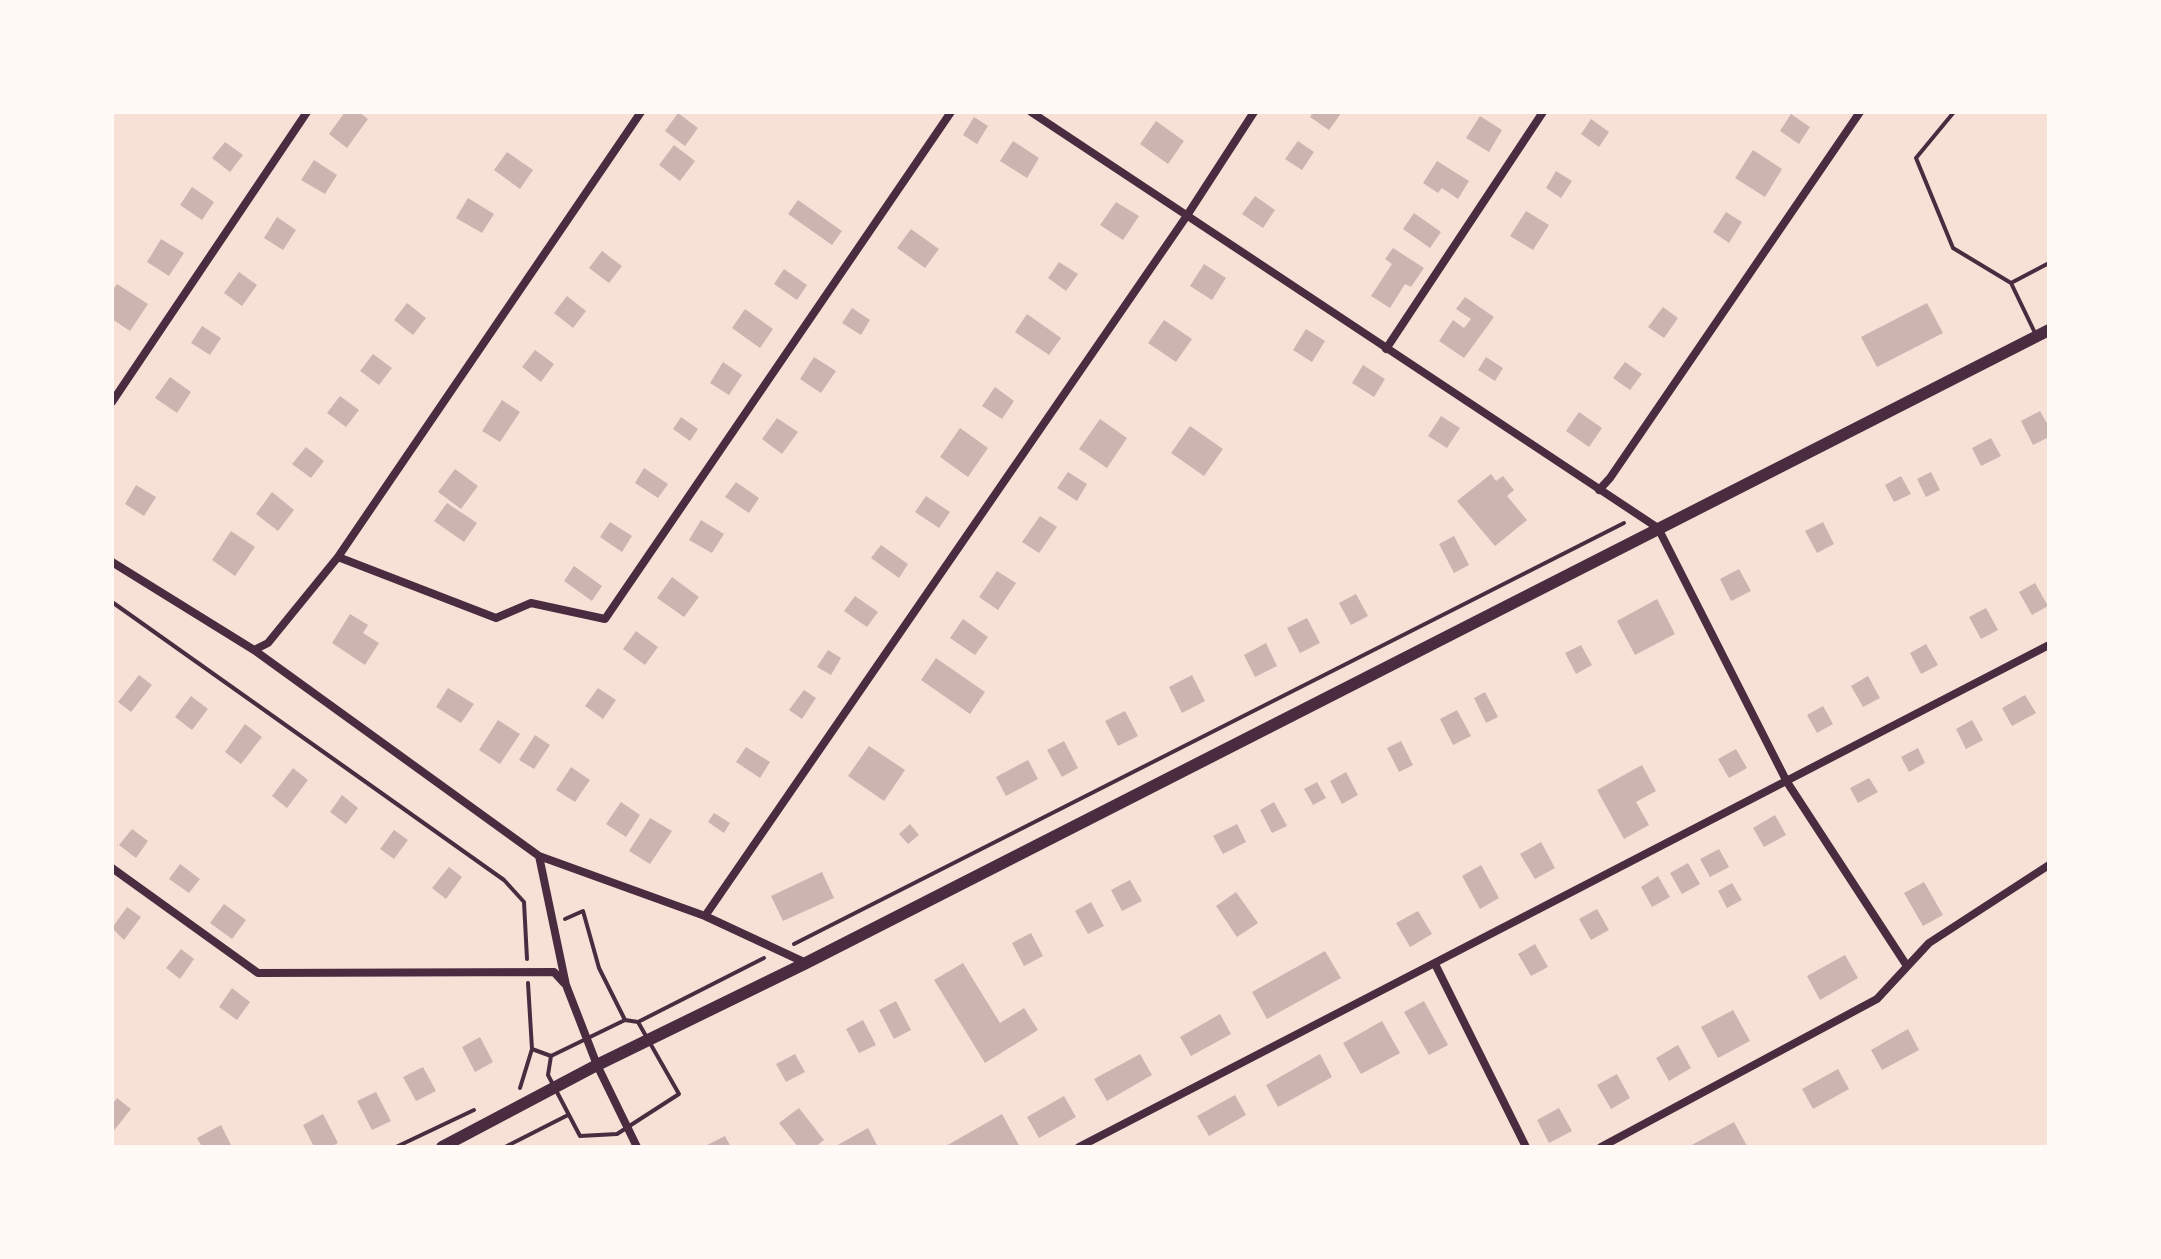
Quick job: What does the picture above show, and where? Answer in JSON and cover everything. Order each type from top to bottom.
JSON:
[{"type":"main road","points":[[442,1147],[597,1065],[806,963],[2049,330]]},
{"type":"street","points":[[112,402],[307,112]]},
{"type":"street","points":[[254,650],[268,643],[338,557],[641,112]]},
{"type":"street","points":[[338,557],[496,618],[531,603],[605,619],[951,112]]},
{"type":"street","points":[[1031,112],[1658,528],[1787,782],[1907,966]]},
{"type":"street","points":[[705,916],[1186,217],[1254,112]]},
{"type":"street","points":[[1386,349],[1543,112]]},
{"type":"street","points":[[1599,490],[1860,112]]},
{"type":"street","points":[[112,562],[254,650],[539,856],[705,916],[806,963]]},
{"type":"street","points":[[1079,1147],[2049,645]]},
{"type":"street","points":[[539,856],[566,985],[597,1065],[637,1147]]},
{"type":"street","points":[[1601,1147],[1877,999],[1929,943],[2049,865]]},
{"type":"street","points":[[112,868],[258,973],[554,972],[566,985]]},
{"type":"street","points":[[1435,964],[1526,1147]]},
{"type":"lane","points":[[1954,112],[1916,158],[1953,248],[2011,283],[2037,336]]},
{"type":"lane","points":[[2011,283],[2049,263]]},
{"type":"path","points":[[638,1022],[1639,516]]},
{"type":"path","points":[[112,602],[504,880],[524,902],[532,1049],[519,1088],[533,1081]]},
{"type":"path","points":[[553,925],[583,911],[599,968],[625,1020]]},
{"type":"path","points":[[532,1049],[551,1056]]},
{"type":"path","points":[[396,1147],[478,1108]]},
{"type":"path","points":[[505,1147],[568,1115]]},
{"type":"building","points":[[345,112],[359,112],[368,119],[347,148],[329,134]]},
{"type":"building","points":[[1313,112],[1342,112],[1329,130],[1310,117]]},
{"type":"building","points":[[678,113],[698,128],[685,146],[665,131]]},
{"type":"building","points":[[1791,114],[1810,127],[1799,144],[1780,131]]},
{"type":"building","points":[[1480,116],[1502,130],[1489,152],[1466,138]]},
{"type":"building","points":[[974,117],[988,126],[977,144],[963,135]]},
{"type":"building","points":[[1591,119],[1609,132],[1599,147],[1581,134]]},
{"type":"building","points":[[1156,121],[1184,141],[1168,164],[1140,144]]},
{"type":"building","points":[[1013,141],[1039,158],[1027,178],[1000,161]]},
{"type":"building","points":[[1298,141],[1314,152],[1302,170],[1285,159]]},
{"type":"building","points":[[225,142],[243,155],[230,172],[212,158]]},
{"type":"building","points":[[674,145],[695,161],[680,181],[659,165]]},
{"type":"building","points":[[1753,150],[1782,169],[1765,197],[1735,178]]},
{"type":"building","points":[[507,152],[533,170],[520,189],[494,170]]},
{"type":"building","points":[[314,160],[337,175],[325,194],[301,180]]},
{"type":"building","points":[[1437,161],[1469,181],[1458,199],[1442,188],[1438,193],[1423,183]]},
{"type":"building","points":[[1556,171],[1572,181],[1561,198],[1546,188]]},
{"type":"building","points":[[192,187],[214,202],[202,220],[180,205]]},
{"type":"building","points":[[1255,196],[1275,210],[1263,228],[1242,214]]},
{"type":"building","points":[[468,198],[494,214],[482,233],[456,218]]},
{"type":"building","points":[[798,200],[842,231],[832,245],[788,214]]},
{"type":"building","points":[[1116,202],[1139,216],[1123,240],[1100,225]]},
{"type":"building","points":[[1526,211],[1549,225],[1533,250],[1510,236]]},
{"type":"building","points":[[1726,212],[1742,222],[1729,243],[1713,232]]},
{"type":"building","points":[[1414,213],[1441,232],[1430,248],[1403,229]]},
{"type":"building","points":[[277,217],[296,230],[283,250],[264,238]]},
{"type":"building","points":[[911,229],[939,249],[925,268],[897,248]]},
{"type":"building","points":[[161,239],[184,253],[169,276],[147,262]]},
{"type":"building","points":[[1393,248],[1424,268],[1411,287],[1405,284],[1390,308],[1371,296],[1392,264],[1385,259]]},
{"type":"building","points":[[602,251],[622,266],[609,283],[589,268]]},
{"type":"building","points":[[1059,262],[1078,274],[1066,291],[1048,278]]},
{"type":"building","points":[[1204,264],[1226,278],[1212,300],[1190,286]]},
{"type":"building","points":[[784,269],[807,285],[797,300],[774,284]]},
{"type":"building","points":[[239,272],[257,285],[242,306],[224,293]]},
{"type":"building","points":[[117,284],[148,304],[130,331],[112,319],[112,291]]},
{"type":"building","points":[[567,296],[586,311],[573,328],[554,313]]},
{"type":"building","points":[[1465,297],[1494,317],[1464,358],[1439,341],[1453,320],[1464,328],[1471,319],[1456,309]]},
{"type":"building","points":[[407,303],[426,318],[413,335],[394,320]]},
{"type":"building","points":[[1927,303],[1943,333],[1877,367],[1861,337]]},
{"type":"building","points":[[1663,307],[1678,318],[1664,338],[1648,327]]},
{"type":"building","points":[[852,308],[870,320],[861,335],[842,323]]},
{"type":"building","points":[[745,309],[773,329],[760,348],[732,328]]},
{"type":"building","points":[[1027,314],[1061,338],[1049,355],[1015,332]]},
{"type":"building","points":[[1164,320],[1192,339],[1176,362],[1148,343]]},
{"type":"building","points":[[202,326],[221,338],[210,355],[191,343]]},
{"type":"building","points":[[1306,329],[1325,341],[1312,362],[1293,350]]},
{"type":"building","points":[[535,350],[554,364],[541,382],[522,367]]},
{"type":"building","points":[[373,354],[392,368],[379,385],[360,371]]},
{"type":"building","points":[[814,357],[836,371],[821,393],[800,379]]},
{"type":"building","points":[[1486,357],[1503,368],[1495,381],[1478,370]]},
{"type":"building","points":[[723,362],[742,375],[729,395],[710,383]]},
{"type":"building","points":[[1625,362],[1642,374],[1630,390],[1613,378]]},
{"type":"building","points":[[1363,365],[1385,379],[1374,397],[1352,383]]},
{"type":"building","points":[[170,377],[191,392],[177,413],[155,398]]},
{"type":"building","points":[[995,387],[1014,401],[1002,419],[982,406]]},
{"type":"building","points":[[340,396],[359,410],[346,427],[327,413]]},
{"type":"building","points":[[502,400],[520,412],[500,442],[482,431]]},
{"type":"building","points":[[2040,411],[2049,427],[2049,437],[2033,445],[2021,421]]},
{"type":"building","points":[[1579,412],[1602,428],[1589,447],[1566,431]]},
{"type":"building","points":[[1441,416],[1460,428],[1447,448],[1428,436]]},
{"type":"building","points":[[681,417],[698,429],[690,441],[673,429]]},
{"type":"building","points":[[777,418],[798,432],[782,454],[762,439]]},
{"type":"building","points":[[1100,419],[1127,438],[1107,468],[1079,449]]},
{"type":"building","points":[[1190,426],[1223,449],[1204,476],[1171,453]]},
{"type":"building","points":[[960,428],[988,448],[968,477],[940,457]]},
{"type":"building","points":[[1991,438],[2001,456],[1981,466],[1972,448]]},
{"type":"building","points":[[306,447],[324,461],[311,478],[292,464]]},
{"type":"building","points":[[644,468],[668,484],[658,498],[635,483]]},
{"type":"building","points":[[455,469],[478,486],[461,509],[438,492]]},
{"type":"building","points":[[1068,472],[1087,484],[1077,501],[1057,488]]},
{"type":"building","points":[[1931,472],[1940,490],[1926,497],[1917,479]]},
{"type":"building","points":[[1491,474],[1496,481],[1503,476],[1514,490],[1507,496],[1527,520],[1495,546],[1457,501]]},
{"type":"building","points":[[1901,476],[1911,494],[1894,502],[1885,485]]},
{"type":"building","points":[[736,482],[759,498],[749,513],[725,497]]},
{"type":"building","points":[[136,485],[156,497],[144,516],[125,504]]},
{"type":"building","points":[[272,492],[294,510],[278,531],[256,514]]},
{"type":"building","points":[[926,496],[950,512],[939,528],[915,512]]},
{"type":"building","points":[[447,503],[477,523],[464,542],[434,521]]},
{"type":"building","points":[[1040,516],[1057,527],[1039,553],[1022,542]]},
{"type":"building","points":[[701,520],[724,534],[712,553],[689,540]]},
{"type":"building","points":[[610,522],[632,536],[622,552],[600,537]]},
{"type":"building","points":[[1823,522],[1834,544],[1817,553],[1805,531]]},
{"type":"building","points":[[231,531],[255,547],[235,576],[212,560]]},
{"type":"building","points":[[1454,536],[1469,565],[1454,573],[1439,544]]},
{"type":"building","points":[[881,545],[908,564],[899,578],[871,558]]},
{"type":"building","points":[[574,566],[602,586],[592,601],[564,581]]},
{"type":"building","points":[[1739,569],[1751,591],[1731,601],[1720,579]]},
{"type":"building","points":[[997,571],[1016,583],[998,610],[979,597]]},
{"type":"building","points":[[672,577],[699,597],[684,617],[657,598]]},
{"type":"building","points":[[2035,583],[2048,606],[2032,615],[2019,592]]},
{"type":"building","points":[[1356,594],[1368,616],[1351,625],[1339,603]]},
{"type":"building","points":[[855,596],[878,612],[867,627],[844,611]]},
{"type":"building","points":[[1657,599],[1675,634],[1635,655],[1617,621]]},
{"type":"building","points":[[1986,608],[1998,630],[1981,639],[1969,617]]},
{"type":"building","points":[[350,614],[368,625],[363,633],[379,643],[365,665],[332,643]]},
{"type":"building","points":[[1307,618],[1320,643],[1300,653],[1287,628]]},
{"type":"building","points":[[963,619],[988,637],[975,655],[950,638]]},
{"type":"building","points":[[636,631],[658,647],[645,665],[623,649]]},
{"type":"building","points":[[1266,643],[1277,666],[1255,677],[1244,655]]},
{"type":"building","points":[[1926,644],[1938,665],[1921,674],[1910,653]]},
{"type":"building","points":[[1581,645],[1592,665],[1576,674],[1565,653]]},
{"type":"building","points":[[828,650],[841,658],[831,675],[817,667]]},
{"type":"building","points":[[936,658],[985,692],[970,714],[921,680]]},
{"type":"building","points":[[139,675],[152,685],[131,712],[118,702]]},
{"type":"building","points":[[1192,675],[1205,701],[1182,713],[1169,687]]},
{"type":"building","points":[[1868,676],[1880,698],[1863,707],[1851,686]]},
{"type":"building","points":[[448,688],[474,704],[461,723],[436,707]]},
{"type":"building","points":[[598,688],[616,700],[603,719],[585,706]]},
{"type":"building","points":[[804,690],[816,698],[802,719],[789,710]]},
{"type":"building","points":[[1485,692],[1498,717],[1486,723],[1474,698]]},
{"type":"building","points":[[2025,695],[2036,713],[2012,726],[2002,708]]},
{"type":"building","points":[[191,696],[208,709],[192,730],[175,717]]},
{"type":"building","points":[[1823,706],[1833,724],[1817,733],[1807,715]]},
{"type":"building","points":[[1457,710],[1471,736],[1453,745],[1440,719]]},
{"type":"building","points":[[1125,711],[1138,736],[1118,746],[1105,721]]},
{"type":"building","points":[[498,720],[520,734],[500,764],[479,750]]},
{"type":"building","points":[[1972,720],[1983,740],[1966,749],[1956,729]]},
{"type":"building","points":[[245,724],[262,737],[241,764],[225,752]]},
{"type":"building","points":[[535,735],[550,745],[534,769],[519,760]]},
{"type":"building","points":[[1064,741],[1078,768],[1062,777],[1047,750]]},
{"type":"building","points":[[1401,741],[1413,765],[1399,772],[1387,748]]},
{"type":"building","points":[[869,746],[905,770],[884,801],[848,776]]},
{"type":"building","points":[[746,747],[770,762],[760,778],[736,762]]},
{"type":"building","points":[[1918,748],[1925,763],[1909,772],[1901,757]]},
{"type":"building","points":[[1736,749],[1747,768],[1729,778],[1718,759]]},
{"type":"building","points":[[1028,760],[1038,779],[1006,796],[996,777]]},
{"type":"building","points":[[1642,765],[1656,791],[1636,802],[1649,825],[1624,839],[1597,790]]},
{"type":"building","points":[[571,767],[590,780],[575,802],[556,790]]},
{"type":"building","points":[[293,768],[308,780],[287,808],[272,796]]},
{"type":"building","points":[[1346,772],[1358,795],[1342,804],[1330,781]]},
{"type":"building","points":[[1869,778],[1878,792],[1858,803],[1850,788]]},
{"type":"building","points":[[1317,782],[1326,798],[1313,805],[1304,789]]},
{"type":"building","points":[[342,795],[358,808],[346,824],[330,812]]},
{"type":"building","points":[[621,802],[640,815],[626,837],[606,824]]},
{"type":"building","points":[[1274,802],[1287,826],[1272,833],[1260,810]]},
{"type":"building","points":[[714,813],[730,823],[724,833],[708,822]]},
{"type":"building","points":[[1775,815],[1786,835],[1764,847],[1753,828]]},
{"type":"building","points":[[650,818],[672,831],[650,864],[629,851]]},
{"type":"building","points":[[910,824],[919,835],[908,844],[899,834]]},
{"type":"building","points":[[1237,824],[1246,842],[1223,854],[1213,836]]},
{"type":"building","points":[[132,829],[148,841],[136,858],[119,845]]},
{"type":"building","points":[[394,830],[408,840],[394,859],[380,849]]},
{"type":"building","points":[[1541,842],[1555,868],[1535,879],[1520,854]]},
{"type":"building","points":[[1719,849],[1729,867],[1710,877],[1700,859]]},
{"type":"building","points":[[1688,863],[1700,884],[1682,894],[1670,873]]},
{"type":"building","points":[[180,864],[200,879],[189,893],[169,879]]},
{"type":"building","points":[[1481,865],[1499,898],[1480,909],[1462,876]]},
{"type":"building","points":[[449,867],[462,877],[446,899],[432,888]]},
{"type":"building","points":[[822,872],[834,898],[783,921],[771,896]]},
{"type":"building","points":[[1658,876],[1670,897],[1652,907],[1641,887]]},
{"type":"building","points":[[1130,880],[1142,901],[1122,911],[1111,890]]},
{"type":"building","points":[[1924,882],[1943,915],[1923,926],[1904,893]]},
{"type":"building","points":[[1732,883],[1742,900],[1727,908],[1718,891]]},
{"type":"building","points":[[1236,892],[1258,923],[1237,937],[1216,906]]},
{"type":"building","points":[[1091,902],[1104,926],[1088,934],[1075,911]]},
{"type":"building","points":[[224,904],[246,920],[232,939],[210,923]]},
{"type":"building","points":[[127,907],[141,917],[124,940],[112,928]]},
{"type":"building","points":[[1597,909],[1609,930],[1591,940],[1579,919]]},
{"type":"building","points":[[1418,911],[1432,934],[1410,947],[1396,923]]},
{"type":"building","points":[[1031,933],[1043,956],[1024,966],[1012,943]]},
{"type":"building","points":[[1535,944],[1548,967],[1531,976],[1518,954]]},
{"type":"building","points":[[181,949],[194,959],[180,979],[166,968]]},
{"type":"building","points":[[1325,951],[1341,978],[1267,1019],[1252,992]]},
{"type":"building","points":[[1845,955],[1858,978],[1820,1000],[1807,976]]},
{"type":"building","points":[[963,963],[1000,1023],[1024,1008],[1038,1030],[985,1063],[934,980]]},
{"type":"building","points":[[232,988],[250,1002],[237,1020],[219,1007]]},
{"type":"building","points":[[896,1001],[911,1030],[894,1039],[879,1010]]},
{"type":"building","points":[[1424,1001],[1448,1045],[1429,1055],[1404,1012]]},
{"type":"building","points":[[1733,1010],[1750,1041],[1718,1058],[1701,1027]]},
{"type":"building","points":[[1220,1014],[1231,1034],[1191,1056],[1180,1037]]},
{"type":"building","points":[[863,1020],[876,1045],[859,1053],[846,1029]]},
{"type":"building","points":[[1382,1021],[1400,1053],[1361,1074],[1343,1043]]},
{"type":"building","points":[[1908,1029],[1919,1050],[1882,1070],[1871,1050]]},
{"type":"building","points":[[480,1037],[493,1062],[475,1072],[462,1047]]},
{"type":"building","points":[[1678,1045],[1691,1068],[1669,1081],[1656,1058]]},
{"type":"building","points":[[795,1054],[805,1072],[786,1082],[776,1064]]},
{"type":"building","points":[[1140,1054],[1152,1075],[1107,1101],[1094,1079]]},
{"type":"building","points":[[1320,1054],[1332,1077],[1278,1107],[1266,1085]]},
{"type":"building","points":[[423,1067],[436,1091],[416,1101],[403,1077]]},
{"type":"building","points":[[1838,1069],[1849,1089],[1813,1109],[1802,1089]]},
{"type":"building","points":[[1617,1074],[1630,1098],[1611,1109],[1597,1085]]},
{"type":"building","points":[[376,1092],[391,1121],[372,1130],[357,1101]]},
{"type":"building","points":[[1235,1095],[1246,1115],[1209,1136],[1197,1116]]},
{"type":"building","points":[[1064,1096],[1076,1117],[1039,1138],[1027,1117]]},
{"type":"building","points":[[117,1098],[131,1109],[112,1133],[112,1105]]},
{"type":"building","points":[[799,1108],[824,1140],[815,1147],[798,1147],[779,1123]]},
{"type":"building","points":[[1559,1108],[1572,1131],[1549,1143],[1537,1120]]},
{"type":"building","points":[[323,1114],[338,1143],[330,1147],[314,1147],[303,1125]]},
{"type":"building","points":[[1002,1114],[1020,1147],[944,1147]]},
{"type":"building","points":[[1734,1122],[1747,1146],[1688,1147]]},
{"type":"building","points":[[221,1125],[232,1147],[202,1147],[197,1138]]},
{"type":"building","points":[[868,1128],[878,1147],[834,1147]]},
{"type":"building","points":[[725,1136],[731,1147],[703,1147]]}]
